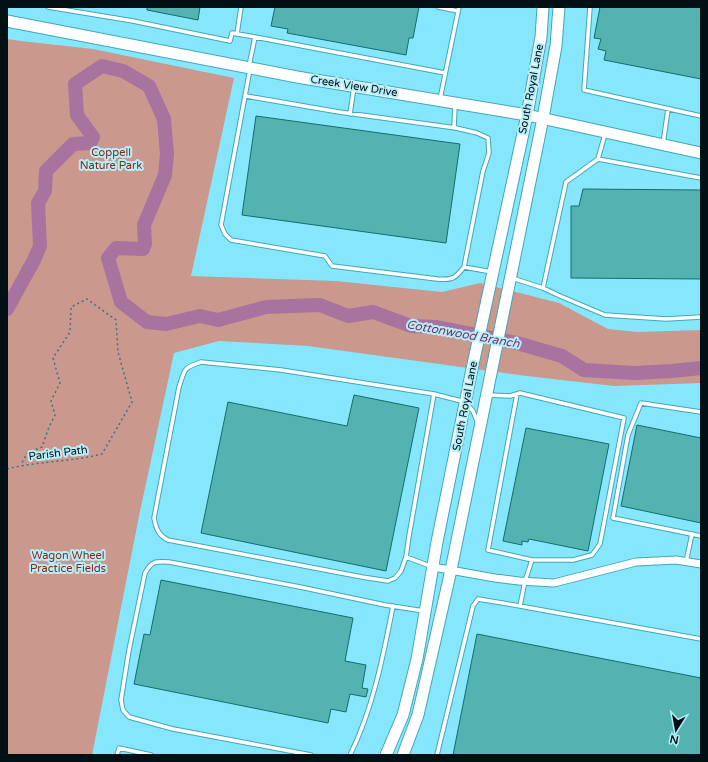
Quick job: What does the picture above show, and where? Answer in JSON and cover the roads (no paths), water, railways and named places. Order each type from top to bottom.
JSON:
[{"type":"main road","name":"South Royal Lane","points":[[386,755],[405,708],[417,659],[433,566],[465,402],[527,114],[540,44],[543,7]]},
{"type":"main road","name":"South Royal Lane","points":[[403,755],[418,715],[451,570],[543,118],[556,46],[559,7]]},
{"type":"main road","name":"Creek View Drive","points":[[7,21],[249,68],[527,114],[701,153]]},
{"type":"main road","points":[[500,241],[500,261],[504,270],[510,277]]},
{"type":"street","points":[[433,566],[495,578],[554,583],[636,562],[676,560],[701,564]]},
{"type":"lane","points":[[48,7],[133,21],[230,41],[232,33],[445,73]]},
{"type":"lane","points":[[237,34],[241,7]]},
{"type":"lane","points":[[438,7],[459,9],[440,99]]},
{"type":"lane","points":[[590,7],[584,90],[701,116]]},
{"type":"lane","points":[[246,96],[350,114],[454,128],[477,132],[488,138],[489,153],[483,171],[464,267],[458,276],[449,280],[332,266],[325,256],[231,240],[224,234],[221,225],[246,96],[249,68],[255,37]]},
{"type":"lane","points":[[350,114],[354,86]]},
{"type":"lane","points":[[454,128],[455,102]]},
{"type":"lane","points":[[663,144],[668,109]]},
{"type":"lane","points":[[543,288],[566,182],[598,159],[606,131]]},
{"type":"lane","points":[[598,159],[701,178]]},
{"type":"lane","points":[[464,267],[493,273]]},
{"type":"lane","points":[[510,277],[543,288],[605,315],[666,319],[701,317]]},
{"type":"lane","points":[[434,394],[408,536],[406,557],[396,578],[388,581],[354,576],[168,540],[161,536],[156,529],[154,518],[179,387],[184,371],[189,366],[201,362],[281,370],[434,394],[465,402],[473,411],[480,427]]},
{"type":"lane","points":[[486,395],[510,396],[520,393],[624,418],[600,544],[592,555],[573,560],[532,560],[488,550],[517,394]]},
{"type":"lane","points":[[701,412],[641,403],[628,435],[613,518],[701,536]]},
{"type":"lane","points":[[686,562],[692,534]]},
{"type":"lane","points":[[406,557],[433,566]]},
{"type":"lane","points":[[520,606],[525,581],[532,560]]},
{"type":"lane","points":[[311,755],[173,729],[129,717],[123,710],[121,700],[129,650],[145,573],[150,565],[157,561],[169,562],[425,612]]},
{"type":"lane","points":[[437,755],[473,606],[478,599],[701,639]]},
{"type":"lane","points":[[350,755],[368,711],[382,664],[393,606]]},
{"type":"lane","points":[[117,755],[119,748],[151,755]]},
{"type":"waterway","name":"Cottonwood Branch","points":[[7,309],[40,246],[38,203],[45,191],[46,171],[73,144],[90,143],[93,137],[77,115],[75,84],[102,66],[123,71],[149,86],[164,119],[167,154],[165,175],[144,225],[145,244],[143,249],[116,248],[108,258],[121,302],[147,322],[166,324],[200,316],[218,320],[266,307],[320,305],[348,316],[373,312],[411,326],[437,327],[517,343],[562,356],[584,370],[635,373],[701,368]]},
{"type":"park label","name":"Coppell Nature Park","points":[[111,158]]},
{"type":"park label","name":"Wagon Wheel Practice Fields","points":[[68,561]]}]
